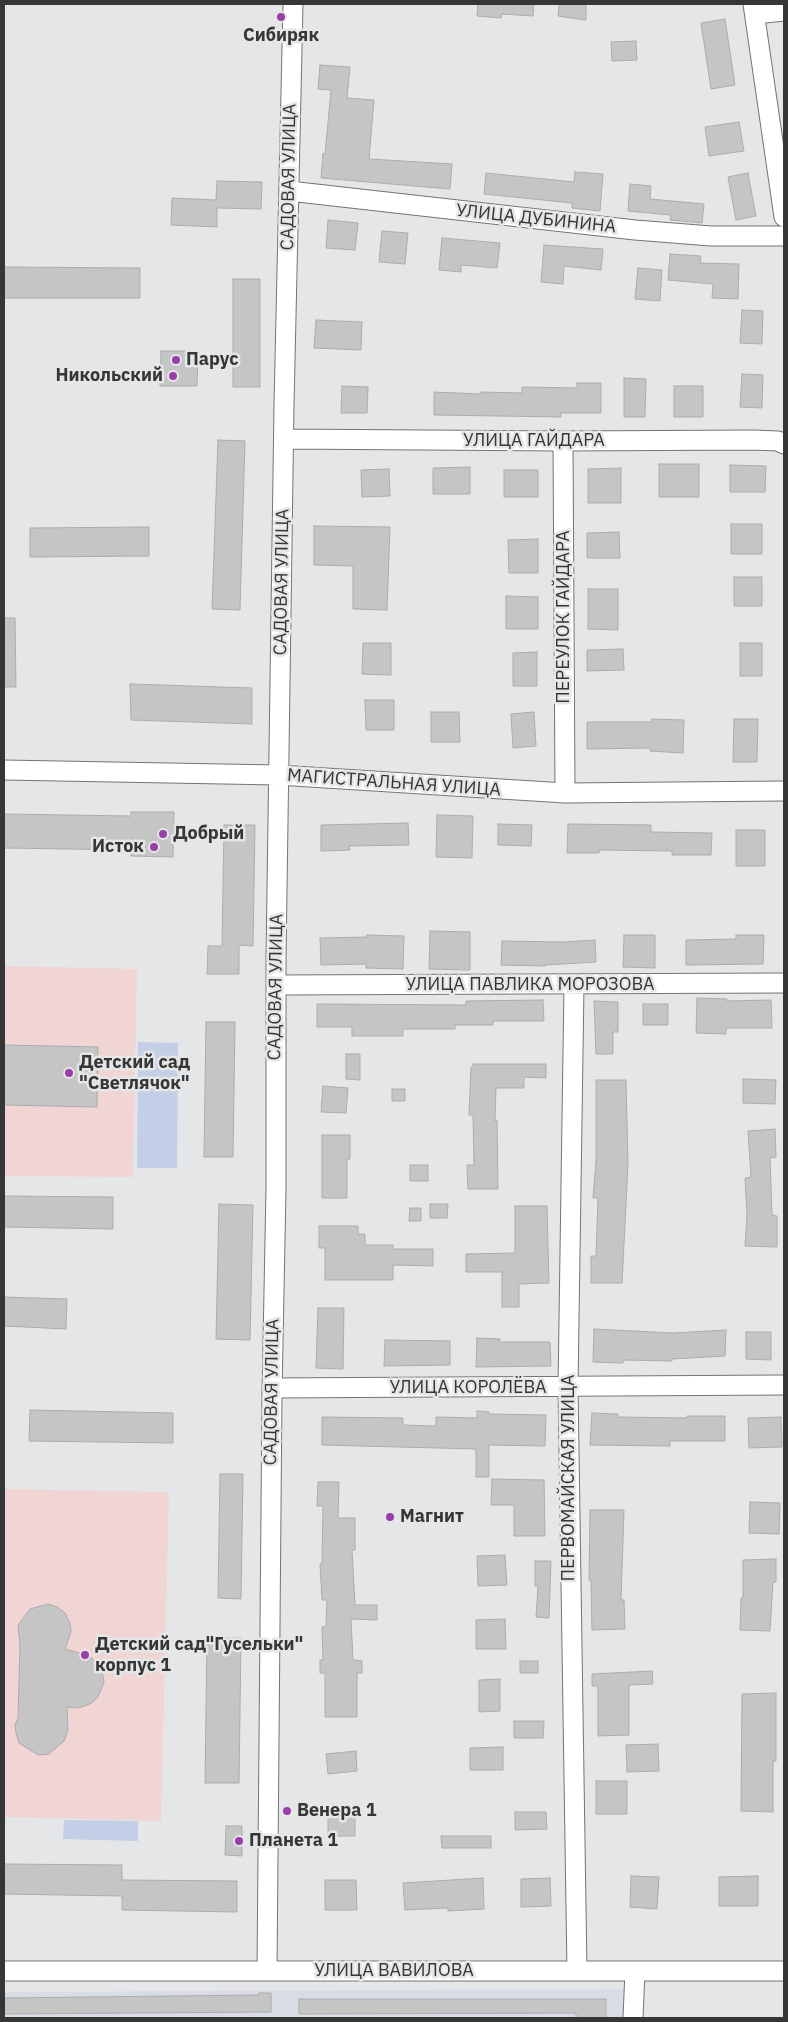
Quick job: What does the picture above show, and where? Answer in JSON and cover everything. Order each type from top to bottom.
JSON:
[{"type":"street","name":"САДОВАЯ УЛИЦА","points":[[267,1971],[272,1388],[276,1188],[278,775],[293,4]]},
{"type":"street","points":[[784,11],[754,9],[784,217]]},
{"type":"street","name":"УЛИЦА ДУБИНИНА","points":[[290,191],[635,230],[711,236],[784,236]]},
{"type":"street","name":"УЛИЦА ГАЙДАРА","points":[[284,439],[753,440],[778,441],[784,444]]},
{"type":"street","name":"ПЕРЕУЛОК ГАЙДАРА","points":[[563,441],[565,793]]},
{"type":"street","name":"МАГИСТРАЛЬНАЯ УЛИЦА","points":[[4,770],[278,775],[565,793],[784,791]]},
{"type":"street","name":"УЛИЦА ПАВЛИКА МОРОЗОВА","points":[[276,985],[784,983]]},
{"type":"street","name":"ПЕРВОМАЙСКАЯ УЛИЦА","points":[[574,985],[568,1387],[577,1971]]},
{"type":"street","name":"УЛИЦА КОРОЛЁВА","points":[[272,1388],[784,1385]]},
{"type":"street","name":"УЛИЦА ВАВИЛОВА","points":[[4,1971],[784,1971]]},
{"type":"street","points":[[633,2018],[635,1971]]},
{"type":"shaded area","name":"Детский сад \"Светлячок\"","points":[[4,966],[137,969],[133,1177],[4,1176]]},
{"type":"shaded area","points":[[138,1042],[178,1043],[177,1168],[137,1168]]},
{"type":"shaded area","name":"Детский сад\"Гусельки\" корпус 1","points":[[4,1489],[169,1492],[161,1821],[4,1817]]},
{"type":"shaded area","points":[[64,1820],[138,1821],[138,1841],[63,1839]]},
{"type":"shaded area","points":[[625,1989],[624,2018],[4,2018],[4,1992]]},
{"type":"building","points":[[478,4],[534,4],[533,16],[502,14],[501,18],[477,16]]},
{"type":"building","points":[[559,4],[586,4],[586,20],[558,16]]},
{"type":"building","points":[[725,19],[735,85],[711,89],[701,23]]},
{"type":"building","points":[[636,41],[637,60],[612,61],[611,42]]},
{"type":"building","points":[[320,65],[350,67],[347,98],[374,100],[369,159],[452,164],[450,189],[321,178],[331,90],[318,89]]},
{"type":"building","points":[[739,122],[744,151],[709,156],[705,127]]},
{"type":"building","points":[[575,172],[603,174],[600,211],[572,208],[572,203],[484,194],[486,173],[574,182]]},
{"type":"building","points":[[748,173],[756,216],[736,220],[728,177]]},
{"type":"building","points":[[217,181],[262,182],[261,209],[217,208],[217,227],[171,225],[172,198],[216,200]]},
{"type":"building","points":[[630,184],[651,186],[650,199],[704,204],[702,223],[670,220],[671,215],[628,211]]},
{"type":"building","points":[[328,220],[358,223],[355,250],[326,248]]},
{"type":"building","points":[[382,231],[408,233],[405,264],[379,262]]},
{"type":"building","points":[[442,238],[500,243],[497,268],[461,265],[461,272],[439,270]]},
{"type":"building","points":[[544,245],[603,249],[601,270],[564,266],[563,284],[541,282]]},
{"type":"building","points":[[670,254],[701,256],[700,263],[739,264],[738,299],[712,298],[713,284],[668,280]]},
{"type":"building","points":[[4,267],[140,268],[140,298],[4,298]]},
{"type":"building","points":[[638,268],[662,270],[660,301],[635,299]]},
{"type":"building","points":[[233,279],[260,279],[260,387],[233,387]]},
{"type":"building","points":[[742,310],[763,311],[762,344],[740,343]]},
{"type":"building","points":[[316,320],[362,322],[361,350],[314,348]]},
{"type":"building","points":[[161,351],[198,351],[197,386],[160,386]]},
{"type":"building","points":[[742,374],[763,375],[762,408],[740,407]]},
{"type":"building","points":[[624,378],[646,379],[645,417],[624,417]]},
{"type":"building","points":[[577,383],[601,383],[601,413],[561,413],[561,417],[434,415],[434,392],[522,393],[522,387],[577,388]]},
{"type":"building","points":[[342,386],[368,387],[367,413],[341,413]]},
{"type":"building","points":[[674,386],[703,386],[703,417],[674,417]]},
{"type":"building","points":[[218,440],[245,441],[240,610],[212,609]]},
{"type":"building","points":[[659,464],[699,464],[699,497],[659,497]]},
{"type":"building","points":[[730,465],[766,466],[765,492],[730,492]]},
{"type":"building","points":[[470,467],[470,494],[433,494],[433,468]]},
{"type":"building","points":[[621,468],[621,503],[588,503],[588,469]]},
{"type":"building","points":[[389,469],[390,496],[362,497],[361,470]]},
{"type":"building","points":[[504,470],[538,470],[538,497],[504,497]]},
{"type":"building","points":[[731,524],[762,524],[762,554],[731,554]]},
{"type":"building","points":[[314,526],[390,527],[387,610],[353,609],[353,566],[314,565]]},
{"type":"building","points":[[149,527],[149,556],[30,557],[30,528]]},
{"type":"building","points":[[619,532],[620,558],[587,558],[587,533]]},
{"type":"building","points":[[538,539],[538,573],[509,573],[508,540]]},
{"type":"building","points":[[734,577],[762,577],[762,606],[734,606]]},
{"type":"building","points":[[588,589],[618,589],[618,630],[588,629]]},
{"type":"building","points":[[506,596],[538,597],[538,629],[506,629]]},
{"type":"building","points":[[4,618],[15,618],[16,687],[4,687]]},
{"type":"building","points":[[363,643],[391,643],[391,675],[362,674]]},
{"type":"building","points":[[740,643],[762,643],[762,676],[740,676]]},
{"type":"building","points":[[623,649],[624,670],[587,671],[587,650]]},
{"type":"building","points":[[537,652],[537,686],[513,686],[513,653]]},
{"type":"building","points":[[130,684],[252,688],[252,724],[131,720]]},
{"type":"building","points":[[365,700],[394,700],[394,730],[366,730]]},
{"type":"building","points":[[431,712],[459,712],[460,742],[431,742]]},
{"type":"building","points":[[534,712],[536,746],[513,748],[511,714]]},
{"type":"building","points":[[652,719],[684,720],[683,753],[650,751],[650,748],[587,749],[587,722],[651,722]]},
{"type":"building","points":[[734,719],[758,719],[757,762],[733,762]]},
{"type":"building","points":[[131,812],[174,812],[173,857],[131,856],[131,850],[4,848],[4,814],[131,816]]},
{"type":"building","points":[[437,815],[473,816],[472,858],[436,857]]},
{"type":"building","points":[[408,823],[409,845],[349,846],[350,850],[321,851],[321,825]]},
{"type":"building","points":[[498,824],[532,825],[531,846],[498,845]]},
{"type":"building","points":[[568,824],[651,825],[651,832],[712,833],[711,855],[672,855],[672,851],[599,850],[599,853],[567,853]]},
{"type":"building","points":[[224,825],[255,825],[253,946],[239,945],[239,974],[207,974],[208,946],[222,946]]},
{"type":"building","points":[[736,830],[765,830],[765,866],[736,866]]},
{"type":"building","points":[[430,931],[470,932],[470,970],[429,969]]},
{"type":"building","points":[[367,935],[404,936],[403,969],[366,968],[366,964],[321,965],[320,938],[367,937]]},
{"type":"building","points":[[624,935],[655,935],[655,968],[623,967]]},
{"type":"building","points":[[736,935],[764,935],[763,964],[686,965],[686,940],[736,939]]},
{"type":"building","points":[[595,940],[596,962],[545,966],[501,965],[502,941],[563,942]]},
{"type":"building","points":[[697,998],[727,999],[727,1001],[771,1000],[772,1028],[726,1028],[726,1034],[696,1033]]},
{"type":"building","points":[[543,1000],[544,1021],[493,1021],[493,1025],[455,1025],[455,1029],[403,1029],[403,1036],[352,1036],[352,1027],[317,1027],[317,1004],[466,1005],[466,1001]]},
{"type":"building","points":[[594,1001],[618,1002],[618,1032],[613,1032],[613,1054],[596,1054]]},
{"type":"building","points":[[643,1004],[668,1004],[668,1025],[643,1025]]},
{"type":"building","points":[[206,1022],[235,1022],[233,1157],[204,1157]]},
{"type":"building","points":[[4,1045],[98,1047],[97,1107],[4,1105]]},
{"type":"building","points":[[346,1054],[360,1054],[360,1080],[346,1079]]},
{"type":"building","points":[[473,1064],[546,1064],[546,1078],[524,1077],[524,1088],[496,1088],[495,1121],[497,1120],[498,1189],[468,1189],[467,1165],[474,1165],[473,1115],[469,1115],[471,1067],[473,1067]]},
{"type":"building","points":[[743,1079],[776,1080],[775,1104],[743,1103]]},
{"type":"building","points":[[596,1080],[626,1080],[628,1164],[622,1283],[591,1283],[591,1256],[596,1256],[598,1198],[593,1198],[596,1161]]},
{"type":"building","points":[[323,1086],[348,1088],[346,1113],[321,1112]]},
{"type":"building","points":[[392,1089],[405,1089],[405,1101],[392,1101]]},
{"type":"building","points":[[775,1129],[776,1157],[770,1158],[772,1215],[777,1216],[777,1247],[745,1246],[747,1215],[745,1178],[751,1177],[748,1131]]},
{"type":"building","points":[[322,1135],[350,1135],[350,1159],[347,1159],[347,1198],[322,1198]]},
{"type":"building","points":[[410,1165],[428,1165],[428,1181],[410,1181]]},
{"type":"building","points":[[4,1196],[113,1197],[113,1229],[4,1227]]},
{"type":"building","points":[[219,1204],[253,1205],[250,1340],[216,1339]]},
{"type":"building","points":[[430,1204],[448,1204],[447,1218],[430,1218]]},
{"type":"building","points":[[515,1206],[547,1206],[549,1283],[519,1284],[519,1307],[502,1307],[502,1272],[466,1272],[466,1254],[515,1253]]},
{"type":"building","points":[[410,1208],[421,1208],[421,1221],[409,1221]]},
{"type":"building","points":[[319,1226],[358,1226],[358,1234],[365,1234],[365,1245],[393,1245],[393,1249],[433,1249],[433,1266],[393,1265],[393,1280],[325,1280],[325,1248],[319,1248]]},
{"type":"building","points":[[4,1297],[67,1299],[66,1329],[4,1326]]},
{"type":"building","points":[[318,1308],[344,1308],[343,1369],[316,1368]]},
{"type":"building","points":[[594,1329],[673,1333],[726,1330],[725,1356],[672,1359],[672,1361],[623,1360],[623,1363],[593,1362]]},
{"type":"building","points":[[746,1332],[771,1332],[771,1360],[746,1359]]},
{"type":"building","points":[[477,1338],[500,1339],[500,1342],[550,1342],[551,1366],[476,1367]]},
{"type":"building","points":[[385,1340],[450,1341],[450,1365],[384,1366]]},
{"type":"building","points":[[30,1410],[173,1413],[173,1443],[29,1441]]},
{"type":"building","points":[[477,1411],[489,1412],[489,1414],[546,1415],[545,1446],[489,1445],[489,1477],[476,1477],[476,1449],[322,1445],[322,1417],[403,1418],[403,1425],[436,1426],[436,1417],[477,1418]]},
{"type":"building","points":[[592,1413],[618,1414],[618,1417],[687,1418],[687,1416],[725,1416],[725,1441],[670,1441],[670,1446],[590,1445]]},
{"type":"building","points":[[781,1417],[782,1447],[749,1448],[748,1418]]},
{"type":"building","points":[[220,1474],[243,1474],[241,1599],[218,1598]]},
{"type":"building","points":[[492,1479],[544,1480],[545,1536],[514,1536],[514,1505],[491,1505]]},
{"type":"building","points":[[318,1482],[339,1482],[338,1518],[355,1518],[355,1550],[352,1550],[355,1605],[377,1605],[377,1620],[351,1619],[353,1660],[362,1661],[362,1673],[357,1673],[357,1717],[325,1717],[325,1673],[320,1673],[320,1660],[323,1660],[322,1627],[326,1626],[327,1600],[322,1600],[320,1564],[322,1563],[323,1506],[317,1506]]},
{"type":"building","points":[[750,1502],[780,1503],[779,1534],[749,1533]]},
{"type":"building","points":[[590,1510],[624,1510],[621,1600],[624,1600],[625,1629],[592,1630],[591,1580],[589,1580]]},
{"type":"building","points":[[505,1555],[507,1585],[478,1586],[477,1556]]},
{"type":"building","points":[[776,1559],[776,1582],[773,1582],[770,1631],[740,1630],[741,1598],[743,1598],[743,1560]]},
{"type":"building","points":[[535,1561],[551,1561],[549,1618],[536,1617],[538,1586],[535,1586]]},
{"type":"building","points":[[48,1604],[57,1607],[65,1613],[70,1623],[71,1632],[65,1649],[87,1655],[97,1662],[102,1671],[104,1682],[98,1697],[92,1703],[79,1708],[67,1707],[68,1730],[64,1741],[49,1754],[38,1755],[19,1743],[16,1733],[20,1646],[18,1625],[30,1609]]},
{"type":"building","points":[[505,1619],[506,1649],[476,1649],[476,1620]]},
{"type":"building","points":[[207,1638],[241,1638],[239,1783],[205,1783]]},
{"type":"building","points":[[520,1661],[538,1661],[538,1673],[520,1673]]},
{"type":"building","points":[[652,1671],[653,1684],[629,1685],[629,1735],[598,1736],[598,1686],[592,1686],[592,1674]]},
{"type":"building","points":[[500,1679],[500,1711],[479,1712],[479,1680]]},
{"type":"building","points":[[776,1693],[776,1761],[773,1761],[773,1812],[741,1811],[742,1694]]},
{"type":"building","points":[[514,1721],[544,1721],[543,1738],[514,1738]]},
{"type":"building","points":[[658,1744],[659,1771],[627,1772],[626,1745]]},
{"type":"building","points":[[503,1747],[503,1770],[470,1770],[470,1748]]},
{"type":"building","points":[[356,1751],[357,1771],[328,1774],[326,1754]]},
{"type":"building","points":[[596,1781],[627,1781],[627,1814],[596,1814]]},
{"type":"building","points":[[328,1810],[355,1810],[355,1836],[328,1836]]},
{"type":"building","points":[[515,1812],[546,1812],[547,1829],[515,1830]]},
{"type":"building","points":[[226,1826],[242,1826],[242,1856],[225,1855]]},
{"type":"building","points":[[441,1836],[491,1836],[491,1848],[442,1848]]},
{"type":"building","points":[[4,1864],[122,1865],[122,1880],[237,1881],[237,1912],[122,1910],[122,1896],[4,1894]]},
{"type":"building","points":[[631,1876],[659,1877],[657,1909],[630,1907]]},
{"type":"building","points":[[758,1876],[758,1906],[719,1906],[719,1877]]},
{"type":"building","points":[[483,1878],[484,1909],[448,1911],[448,1908],[405,1910],[403,1883]]},
{"type":"building","points":[[550,1878],[551,1906],[521,1907],[521,1879]]},
{"type":"building","points":[[325,1880],[356,1880],[357,1910],[325,1910]]},
{"type":"building","points":[[259,1993],[271,1993],[271,2012],[4,2014],[4,1998],[259,1995]]},
{"type":"building","points":[[299,1999],[606,1999],[606,2018],[576,2018],[576,2013],[299,2014]]},
{"type":"place","name":"Сибиряк","points":[[281,17]]},
{"type":"place","name":"Парус","points":[[176,360]]},
{"type":"place","name":"Никольский","points":[[173,376]]},
{"type":"place","name":"Добрый","points":[[163,834]]},
{"type":"place","name":"Исток","points":[[154,847]]},
{"type":"place","name":"Детский сад \"Светлячок\"","points":[[69,1073]]},
{"type":"place","name":"Магнит","points":[[390,1517]]},
{"type":"place","name":"Детский сад\"Гусельки\" корпус 1","points":[[85,1655]]},
{"type":"place","name":"Венера 1","points":[[287,1811]]},
{"type":"place","name":"Планета 1","points":[[239,1841]]}]
